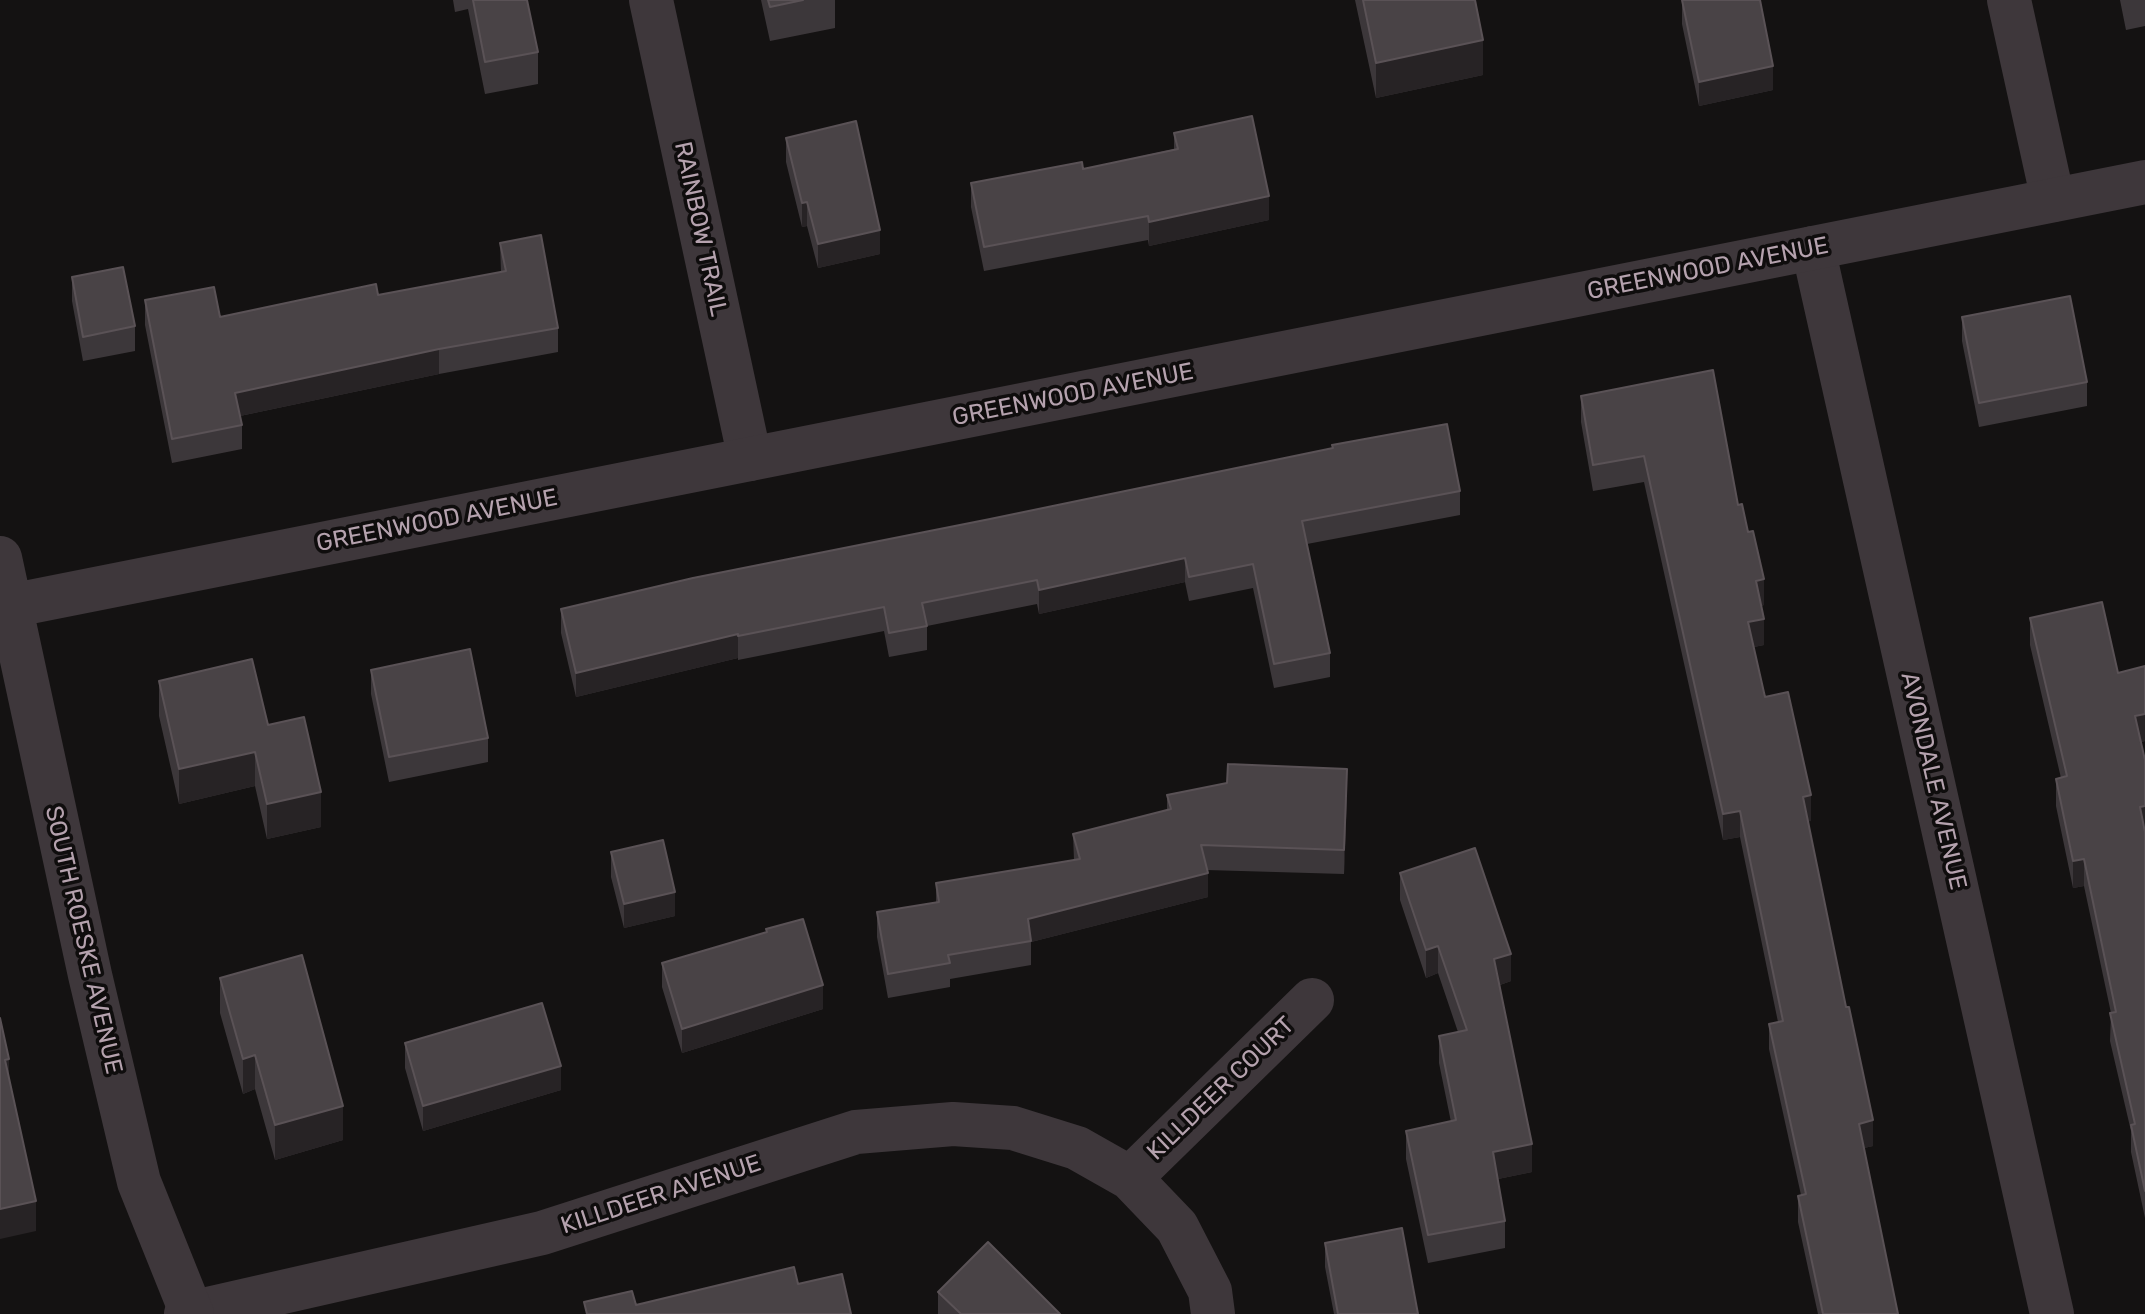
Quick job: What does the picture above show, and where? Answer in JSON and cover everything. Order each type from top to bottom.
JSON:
[{"type":"street","name":"RAINBOW TRAIL","points":[[651,0],[750,459]]},
{"type":"street","points":[[2009,0],[2053,200]]},
{"type":"street","name":"GREENWOOD AVENUE","points":[[4,607],[2145,182]]},
{"type":"street","name":"AVONDALE AVENUE","points":[[1813,248],[2052,1314]]},
{"type":"street","name":"SOUTH ROESKE AVENUE","points":[[0,558],[4,607],[139,1182],[190,1314]]},
{"type":"street","name":"KILLDEER COURT","points":[[1130,1178],[1312,1000]]},
{"type":"street","name":"KILLDEER AVENUE","points":[[190,1314],[542,1233],[856,1132],[953,1124],[1013,1128],[1077,1148],[1130,1178],[1177,1227],[1210,1291],[1213,1314]]},
{"type":"building","points":[[473,0],[527,0],[538,52],[485,62]]},
{"type":"building","points":[[768,0],[803,0],[770,7]]},
{"type":"building","points":[[1363,0],[1475,0],[1483,40],[1376,63]]},
{"type":"building","points":[[1682,0],[1760,0],[1773,66],[1699,82]]},
{"type":"building","points":[[1252,116],[1269,196],[1149,222],[1148,216],[984,247],[971,183],[1082,162],[1083,169],[1178,149],[1174,133]]},
{"type":"building","points":[[856,121],[880,230],[818,244],[807,202],[802,203],[786,138]]},
{"type":"building","points":[[541,235],[558,328],[439,349],[235,393],[242,425],[172,439],[145,300],[214,287],[220,317],[376,284],[378,295],[506,271],[500,243]]},
{"type":"building","points":[[123,267],[135,326],[83,337],[72,277]]},
{"type":"building","points":[[2070,296],[2087,382],[1979,403],[1962,317]]},
{"type":"building","points":[[1713,370],[1738,505],[1742,504],[1748,532],[1753,531],[1764,579],[1756,581],[1764,619],[1748,622],[1765,697],[1788,692],[1811,795],[1803,797],[1846,1007],[1849,1007],[1873,1120],[1859,1124],[1898,1314],[1823,1314],[1798,1196],[1806,1194],[1769,1024],[1783,1021],[1740,811],[1723,814],[1644,456],[1593,465],[1581,396]]},
{"type":"building","points":[[1447,424],[1460,491],[1302,521],[1330,653],[1274,664],[1253,564],[1189,577],[1185,558],[1039,590],[1037,580],[922,603],[927,626],[889,633],[884,607],[738,634],[576,673],[561,609],[693,578],[1333,448],[1332,445]]},
{"type":"building","points":[[2102,602],[2118,673],[2145,666],[2145,714],[2135,716],[2145,760],[2145,806],[2140,807],[2145,832],[2145,1191],[2131,1125],[2135,1124],[2110,1013],[2116,1012],[2084,859],[2073,861],[2056,779],[2067,776],[2030,618]]},
{"type":"building","points":[[470,649],[488,738],[389,757],[371,670]]},
{"type":"building","points":[[252,659],[268,725],[304,717],[321,792],[267,804],[255,752],[179,769],[159,681]]},
{"type":"building","points":[[1228,764],[1347,769],[1344,850],[1201,845],[1208,873],[1028,919],[1031,941],[948,955],[950,963],[888,974],[877,912],[939,902],[936,883],[1080,859],[1073,834],[1171,809],[1167,795],[1227,783]]},
{"type":"building","points":[[663,840],[675,892],[624,904],[611,852]]},
{"type":"building","points":[[1475,848],[1511,954],[1494,959],[1532,1144],[1493,1152],[1505,1221],[1428,1235],[1406,1131],[1456,1120],[1439,1036],[1467,1030],[1438,946],[1426,950],[1400,873]]},
{"type":"building","points":[[803,919],[823,985],[682,1029],[662,963]]},
{"type":"building","points":[[302,955],[343,1106],[275,1125],[255,1055],[243,1059],[220,978]]},
{"type":"building","points":[[542,1003],[561,1066],[423,1106],[405,1043]]},
{"type":"building","points":[[0,1018],[9,1059],[5,1060],[36,1201],[0,1209]]},
{"type":"building","points":[[1402,1228],[1418,1314],[1338,1314],[1325,1243]]},
{"type":"building","points":[[988,1242],[1060,1314],[961,1314],[938,1292]]},
{"type":"building","points":[[794,1267],[798,1284],[842,1274],[851,1314],[587,1314],[584,1302],[632,1291],[636,1305]]}]
